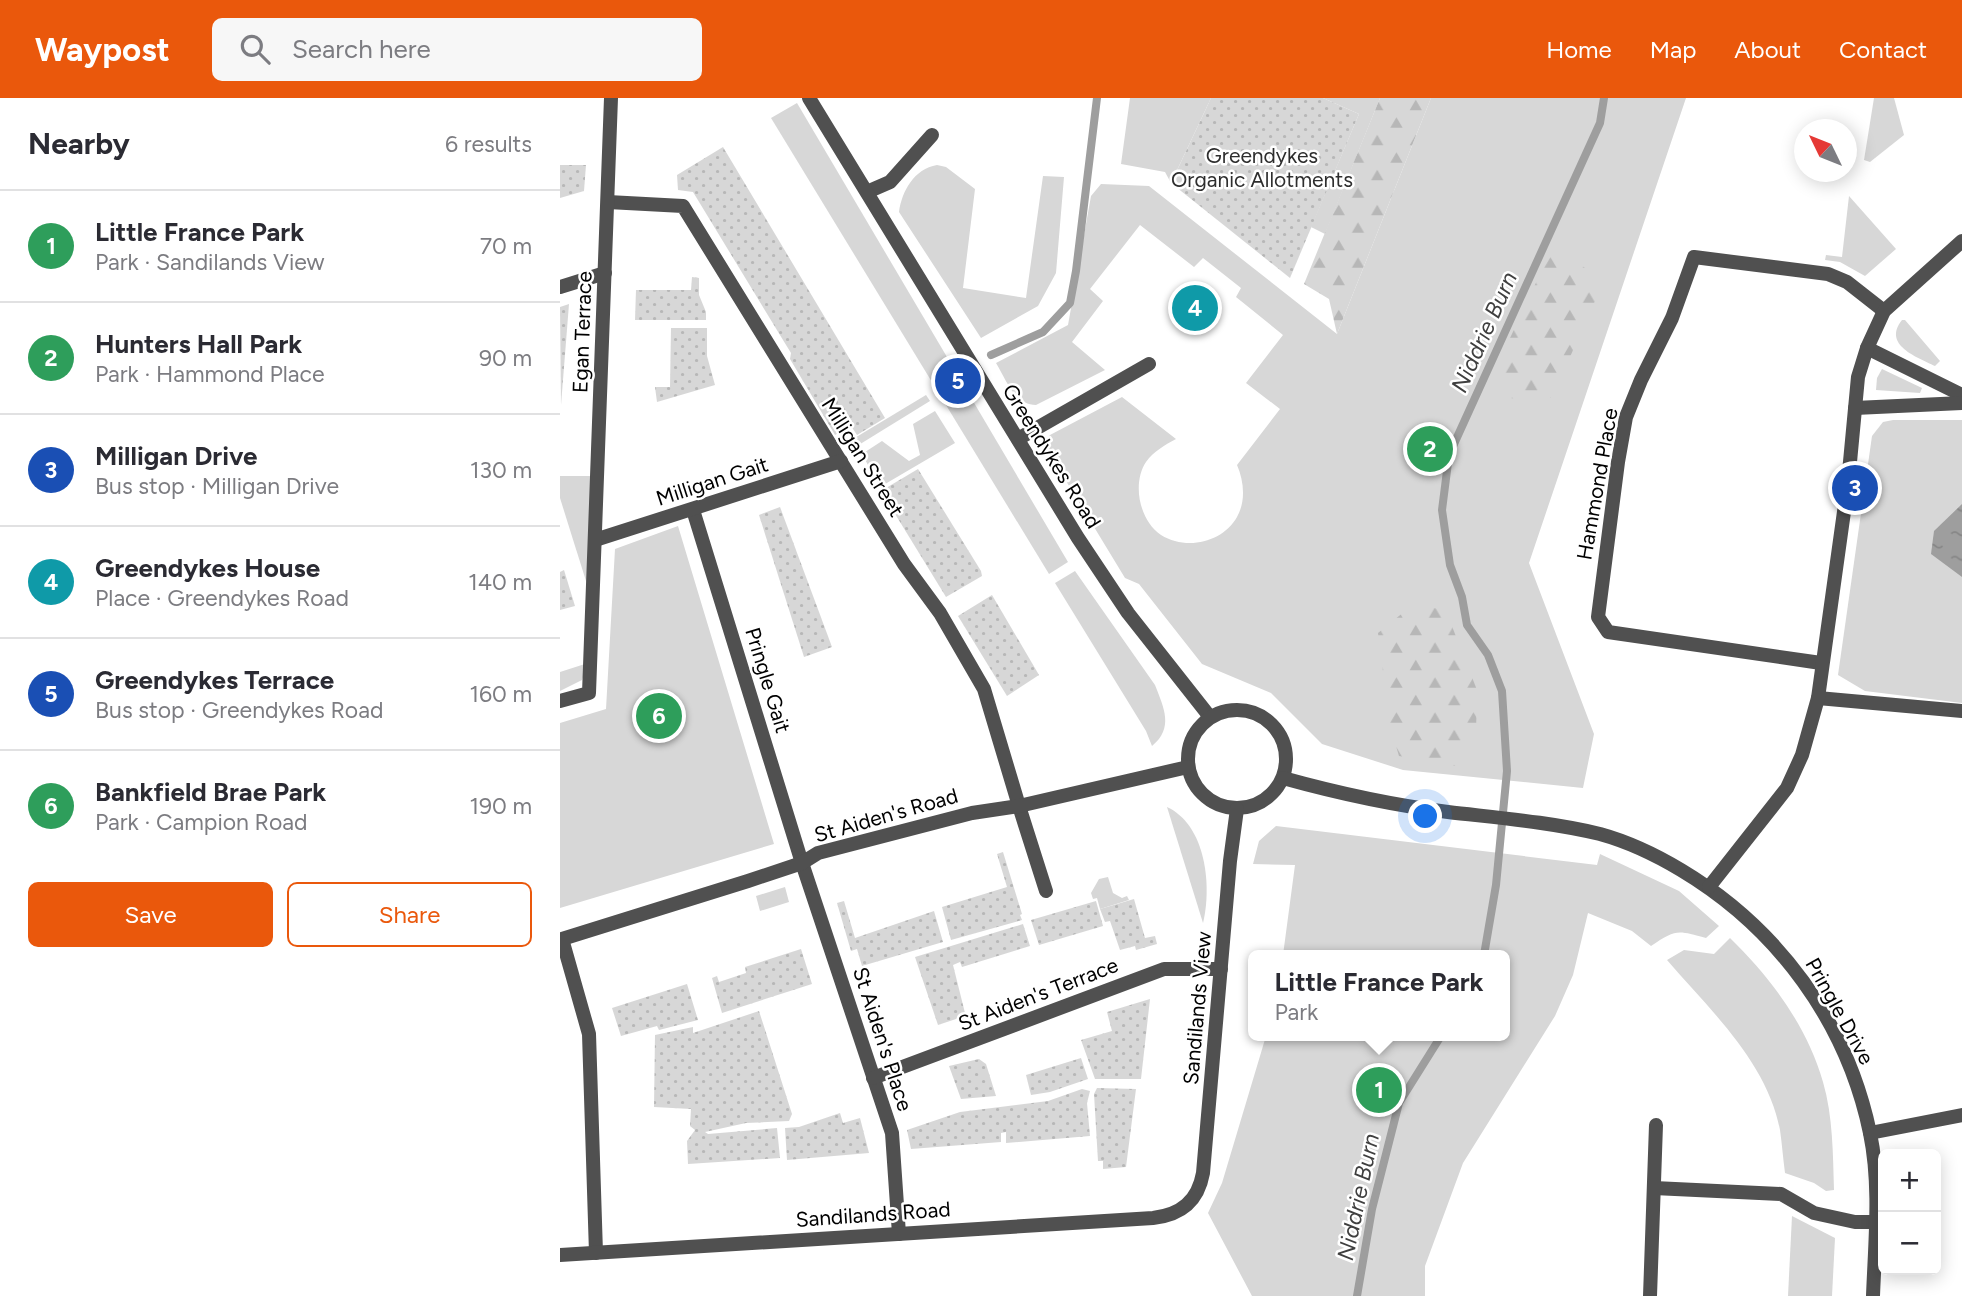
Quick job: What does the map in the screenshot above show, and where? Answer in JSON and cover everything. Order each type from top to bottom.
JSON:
[{"type":"street","name":"Egan Terrace","points":[[560,701],[589,693],[611,98]]},
{"type":"street","name":"Greendykes Road","points":[[809,98],[1077,538],[1128,613],[1210,717]]},
{"type":"street","points":[[867,192],[890,182],[932,135]]},
{"type":"street","name":"Milligan Street","points":[[608,202],[683,206],[904,564],[940,613],[984,689],[1046,891]]},
{"type":"street","points":[[1709,887],[1787,788],[1802,755],[1818,698],[1847,483],[1858,377],[1867,348],[1884,312],[1962,242]]},
{"type":"street","name":"Hammond Place","points":[[1821,663],[1608,632],[1598,617],[1618,461],[1626,417],[1672,318],[1694,257],[1828,274],[1847,282],[1884,312]]},
{"type":"street","points":[[560,287],[605,273]]},
{"type":"street","points":[[1867,348],[1962,396]]},
{"type":"street","points":[[1018,439],[1149,364]]},
{"type":"street","points":[[1855,408],[1962,403]]},
{"type":"street","name":"Milligan Gait","points":[[595,540],[841,461]]},
{"type":"street","name":"Pringle Gait","points":[[693,510],[802,863]]},
{"type":"street","points":[[1818,698],[1962,712]]},
{"type":"street","points":[[1227,710],[1244,710],[1260,715],[1270,722],[1280,735],[1286,749],[1283,778],[1275,791],[1259,804],[1237,809],[1224,807],[1204,797],[1196,788],[1188,767],[1189,747],[1198,728],[1210,717],[1227,710]]},
{"type":"street","name":"St Aiden's Road","points":[[562,939],[802,863],[818,853],[972,813],[1019,806],[1188,767]]},
{"type":"street","name":"Pringle Drive","points":[[1283,778],[1352,797],[1447,812],[1535,821],[1599,834],[1628,843],[1709,887],[1743,913],[1782,951],[1807,985],[1855,1079],[1870,1133],[1875,1175],[1873,1296]]},
{"type":"street","name":"Sandilands View","points":[[1187,1206],[1201,1185],[1203,1173],[1237,809]]},
{"type":"street","name":"St Aiden's Place","points":[[802,863],[892,1133],[900,1234]]},
{"type":"street","points":[[562,939],[589,1034],[596,1253]]},
{"type":"street","name":"St Aiden's Terrace","points":[[873,1078],[1164,969],[1221,969]]},
{"type":"street","points":[[1870,1133],[1962,1115]]},
{"type":"street","points":[[1650,1296],[1656,1125]]},
{"type":"street","points":[[1654,1188],[1781,1194],[1814,1213],[1855,1222],[1876,1222]]},
{"type":"street","name":"Sandilands Road","points":[[560,1255],[1153,1218],[1177,1213],[1187,1206]]},
{"type":"green space","points":[[1130,98],[1211,98],[1171,183],[1165,172],[1121,164]]},
{"type":"green space","name":"Greendykes Organic Allotments","points":[[1211,98],[1323,98],[1359,114],[1290,278],[1171,183]]},
{"type":"green space","points":[[1323,98],[1380,98],[1325,234],[1311,227],[1359,114]]},
{"type":"green space","points":[[1380,98],[1431,98],[1337,334],[1329,299],[1304,284]]},
{"type":"green space","points":[[1431,98],[1686,98],[1529,563],[1594,734],[1583,788],[1403,770],[1322,744],[1271,693],[1202,664],[1139,584],[1125,578],[1043,443],[1050,435],[1122,397],[1176,439],[1146,462],[1139,480],[1140,501],[1153,528],[1171,540],[1193,543],[1214,538],[1231,526],[1240,511],[1243,498],[1237,465],[1280,409],[1246,383],[1283,335],[1236,297],[1241,288],[1203,258],[1194,267],[1140,225],[1090,289],[1103,301],[1072,342],[1105,370],[1036,405],[1028,404],[1016,396],[996,363],[1068,325],[1091,196],[1101,184],[1149,186],[1337,334]]},
{"type":"green space","points":[[1874,98],[1894,98],[1904,135],[1870,162],[1864,160]]},
{"type":"green space","points":[[797,103],[1068,562],[1049,574],[771,118]]},
{"type":"green space","points":[[723,147],[885,418],[857,435],[851,426],[835,435],[790,359],[791,353],[693,192],[678,190],[677,175]]},
{"type":"green space","points":[[560,165],[586,165],[584,191],[560,198]]},
{"type":"green space","points":[[937,165],[946,167],[975,189],[963,288],[1026,298],[1043,176],[1064,177],[1056,273],[1038,306],[981,338],[899,212],[910,182],[922,171]]},
{"type":"green space","points":[[1849,196],[1896,249],[1865,276],[1840,262],[1825,260],[1826,255],[1842,257]]},
{"type":"green space","points":[[1549,255],[1572,256],[1588,271],[1600,290],[1552,397],[1534,403],[1506,397],[1495,370]]},
{"type":"green space","points":[[692,277],[699,278],[699,295],[706,312],[706,320],[635,320],[636,290],[691,290]]},
{"type":"green space","points":[[569,304],[561,405],[560,307]]},
{"type":"green space","points":[[1902,320],[1905,320],[1940,361],[1935,366],[1911,354],[1899,343],[1896,336]]},
{"type":"green space","points":[[671,328],[707,328],[707,356],[715,385],[657,402],[655,387],[670,387]]},
{"type":"green space","points":[[1882,369],[1922,388],[1920,393],[1876,390],[1877,378]]},
{"type":"green space","points":[[926,395],[930,401],[857,446],[853,439]]},
{"type":"green space","points":[[935,411],[955,443],[880,487],[862,454],[882,441],[909,461],[920,455],[913,424]]},
{"type":"green space","points":[[1962,420],[1962,703],[1865,691],[1838,675],[1872,436],[1883,422]]},
{"type":"green space","points":[[918,469],[981,571],[982,576],[946,597],[881,491]]},
{"type":"green space","points":[[560,476],[593,476],[590,585],[586,581],[560,498]]},
{"type":"green space","points":[[780,507],[832,647],[804,657],[759,515]]},
{"type":"green space","points":[[678,526],[774,844],[560,908],[560,723],[606,709],[615,549]]},
{"type":"green space","points":[[564,570],[575,606],[560,610],[560,572]]},
{"type":"green space","points":[[1075,571],[1155,685],[1164,710],[1165,725],[1159,739],[1152,746],[1146,731],[1055,583]]},
{"type":"green space","points":[[992,595],[1039,675],[1007,696],[958,616]]},
{"type":"green space","points":[[1415,603],[1446,611],[1477,690],[1476,733],[1455,766],[1399,756],[1390,726],[1378,633]]},
{"type":"green space","points":[[588,663],[582,680],[560,691],[560,672]]},
{"type":"green space","points":[[1167,807],[1180,816],[1190,828],[1203,858],[1207,892],[1203,923]]},
{"type":"green space","points":[[1276,826],[1597,865],[1600,854],[1679,891],[1719,926],[1706,938],[1677,933],[1666,936],[1651,946],[1632,931],[1588,913],[1573,975],[1555,1016],[1463,1163],[1425,1266],[1425,1296],[1252,1296],[1208,1213],[1222,1183],[1265,1041],[1510,1041],[1510,950],[1284,950],[1295,865],[1253,864],[1259,841]]},
{"type":"green space","points":[[1003,852],[1022,920],[951,940],[942,907],[1007,887],[997,854]]},
{"type":"green space","points":[[1108,877],[1113,893],[1122,898],[1127,896],[1129,900],[1100,909],[1097,898],[1093,899],[1091,893],[1099,879]]},
{"type":"green space","points":[[785,887],[789,902],[760,911],[756,896]]},
{"type":"green space","points":[[1134,899],[1145,938],[1155,936],[1157,944],[1136,950],[1135,946],[1120,950],[1110,921],[1105,922],[1100,909]]},
{"type":"green space","points":[[844,901],[855,938],[934,911],[943,942],[862,966],[857,949],[851,951],[837,903]]},
{"type":"green space","points":[[1096,901],[1103,926],[1039,945],[1031,920]]},
{"type":"green space","points":[[1023,924],[1030,946],[962,967],[960,962],[953,965],[965,1013],[961,1014],[962,1017],[938,1025],[915,957]]},
{"type":"green space","points":[[1730,938],[1760,969],[1786,1004],[1816,1061],[1829,1108],[1834,1190],[1826,1191],[1814,1183],[1785,1173],[1780,1130],[1763,1082],[1735,1038],[1667,960],[1684,950],[1714,954]]},
{"type":"green space","points":[[801,949],[812,984],[722,1013],[712,978],[717,976],[719,982],[746,973],[745,967]]},
{"type":"green space","points":[[687,984],[698,1020],[659,1030],[657,1026],[621,1036],[612,1008]]},
{"type":"green space","points":[[1150,999],[1141,1079],[1095,1079],[1081,1040],[1112,1031],[1107,1012]]},
{"type":"green space","points":[[759,1011],[792,1114],[789,1121],[746,1123],[705,1132],[708,1134],[777,1128],[780,1158],[688,1164],[687,1141],[695,1130],[690,1126],[691,1109],[654,1107],[655,1035],[693,1027],[693,1033]]},
{"type":"green space","points":[[1081,1058],[1088,1079],[1050,1092],[1031,1095],[1026,1075]]},
{"type":"green space","points":[[979,1059],[986,1064],[996,1096],[961,1099],[949,1066]]},
{"type":"green space","points":[[1097,1088],[1136,1089],[1126,1167],[1103,1169],[1103,1161],[1098,1161],[1094,1094]]},
{"type":"green space","points":[[1082,1089],[1090,1091],[1087,1103],[1090,1136],[1006,1143],[1006,1132],[1001,1133],[1001,1142],[911,1149],[907,1130],[960,1112],[1048,1101]]},
{"type":"green space","points":[[840,1113],[843,1123],[860,1118],[869,1153],[787,1160],[785,1128],[799,1127]]},
{"type":"green space","points":[[1792,1216],[1835,1238],[1832,1296],[1788,1296]]},
{"type":"water","points":[[1962,504],[1962,577],[1931,554],[1934,531]]},
{"type":"waterway","name":"Niddrie Burn","points":[[991,355],[1043,332],[1070,303],[1097,98]]},
{"type":"waterway","name":"Niddrie Burn","points":[[1485,950],[1496,885],[1507,771],[1502,691],[1488,655],[1467,625],[1462,597],[1450,565],[1442,510],[1449,455],[1600,123],[1604,98]]},
{"type":"waterway","name":"Niddrie Burn","points":[[1357,1296],[1372,1209],[1399,1103],[1438,1041]]},
{"type":"place","name":"Greendykes House","points":[[1195,308]]},
{"type":"place","name":"Greendykes Terrace","points":[[958,381]]},
{"type":"place","name":"Hunters Hall Park","points":[[1430,449]]},
{"type":"place","name":"Milligan Drive","points":[[1855,488]]},
{"type":"place","name":"Bankfield Brae Park","points":[[659,716]]},
{"type":"place","name":"Little France Park","points":[[1379,1090]]}]
